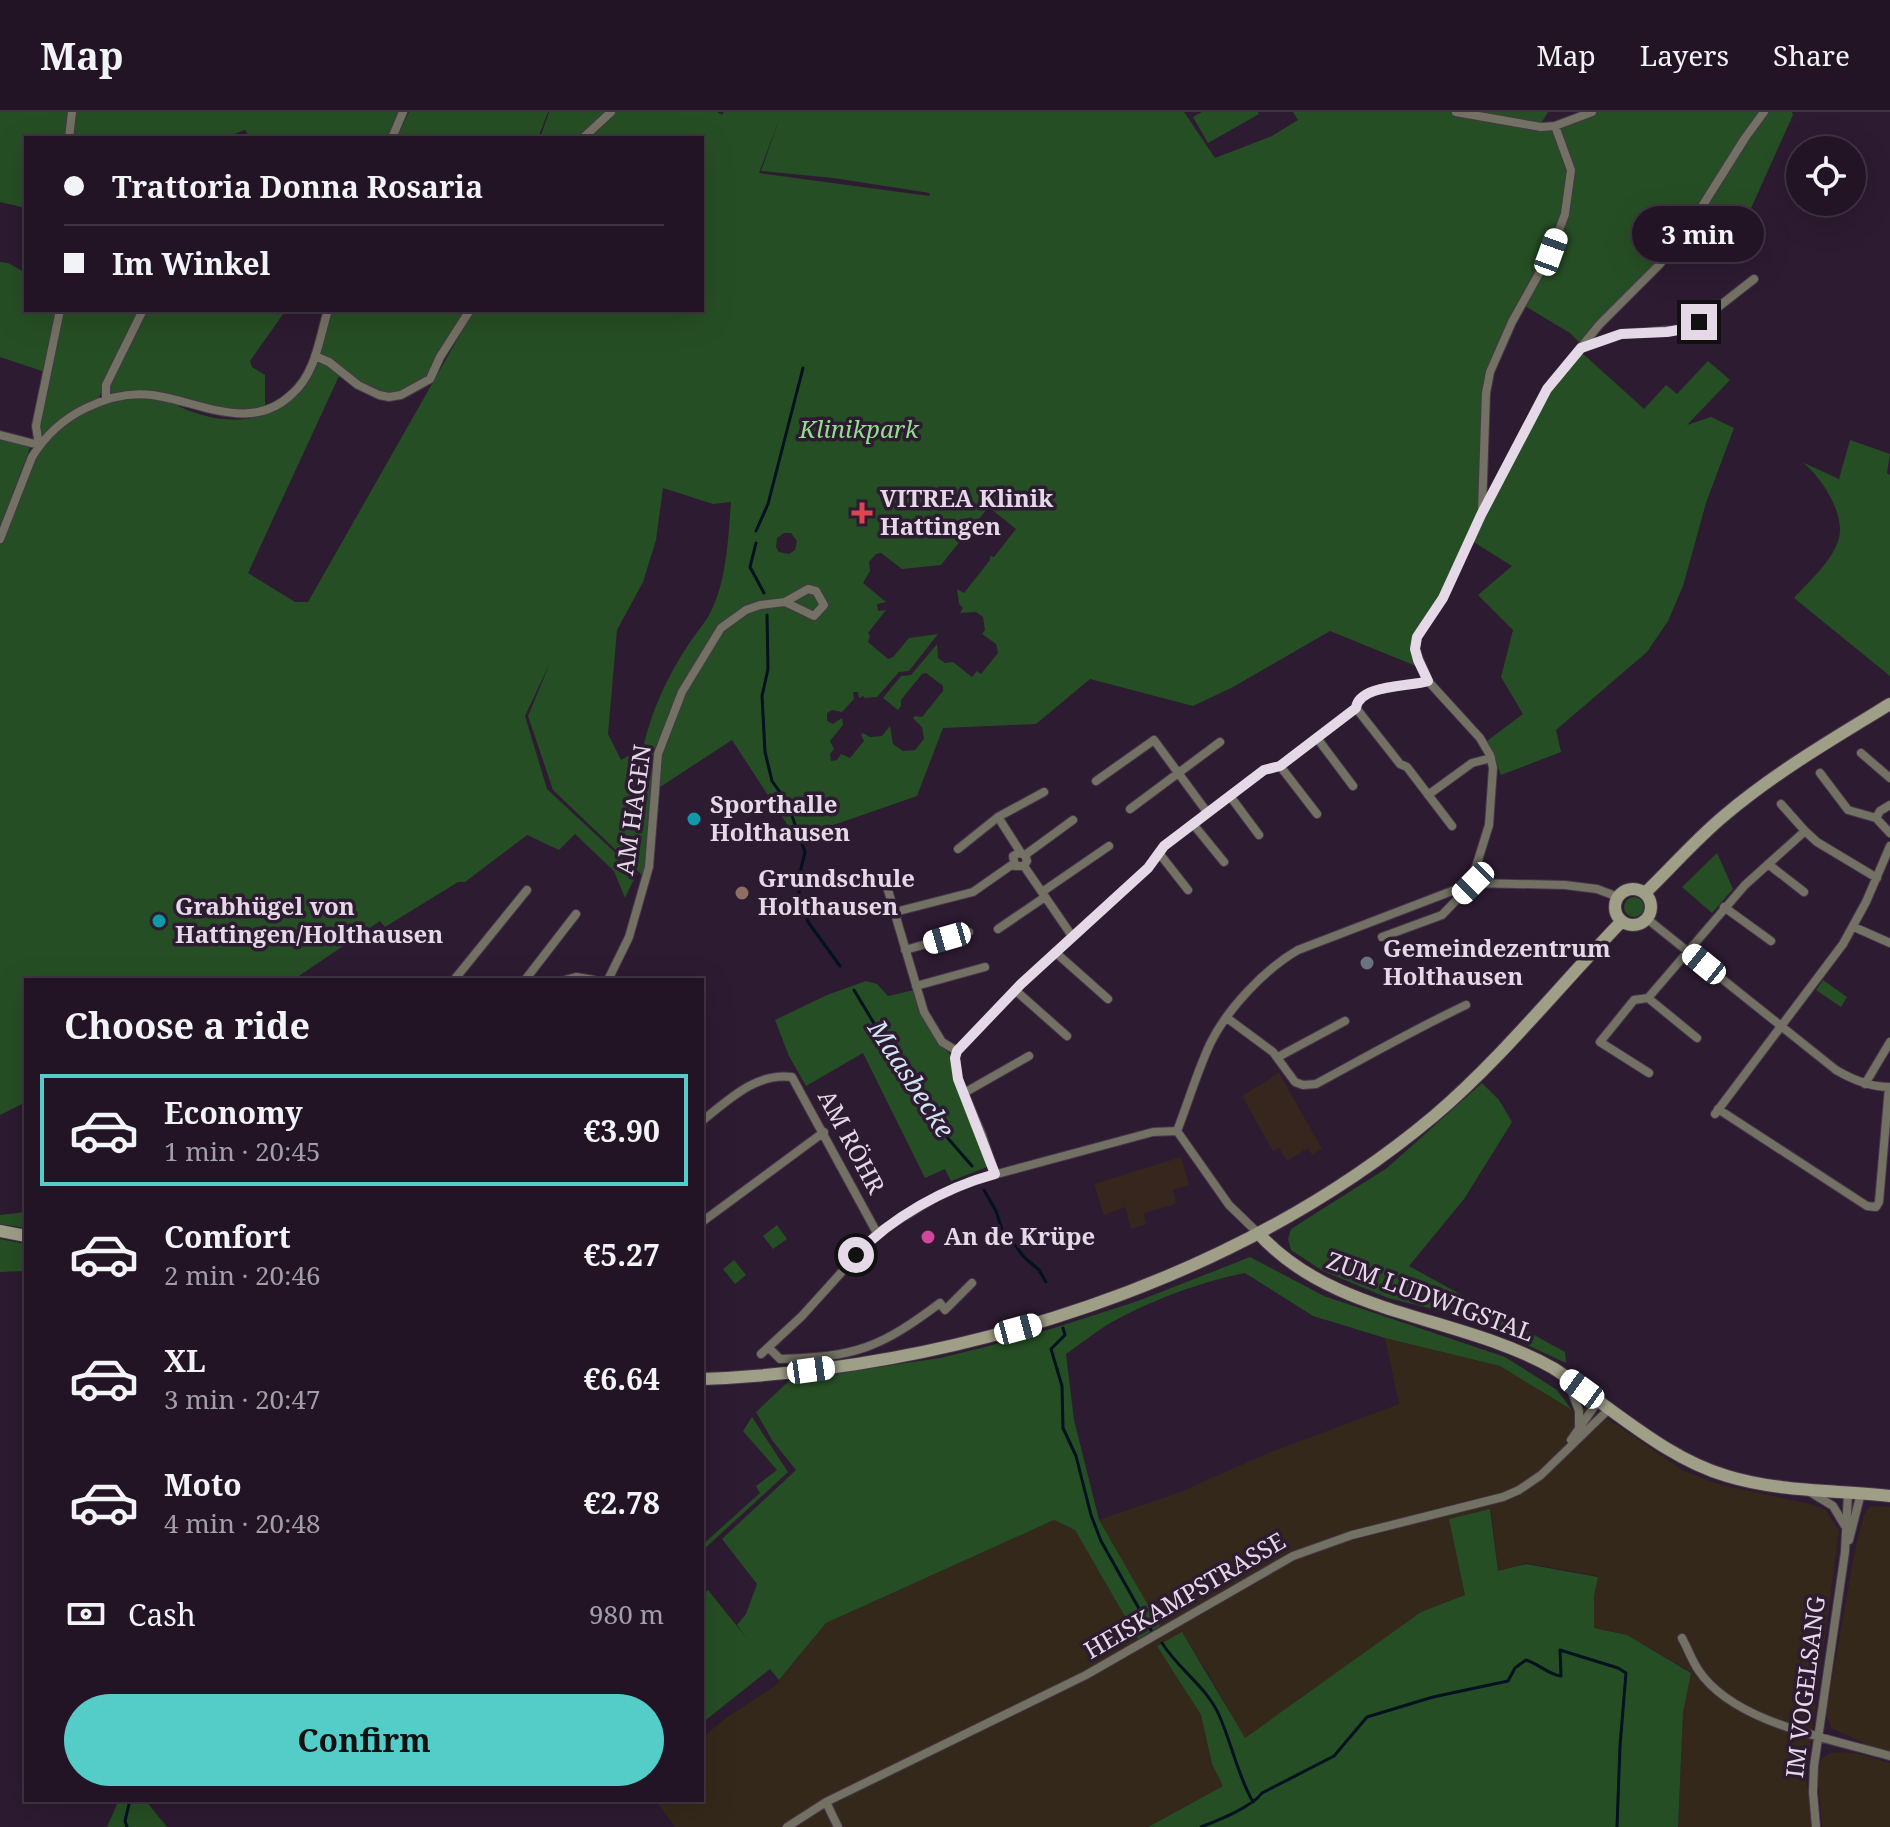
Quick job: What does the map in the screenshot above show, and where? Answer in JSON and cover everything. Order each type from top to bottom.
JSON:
[{"type":"street","points":[[69,136],[72,112]]},
{"type":"street","points":[[393,136],[403,112]]},
{"type":"street","points":[[585,136],[611,112]]},
{"type":"street","points":[[1456,112],[1511,123],[1555,126],[1592,112]]},
{"type":"street","points":[[1382,937],[1442,915],[1473,883],[1492,805],[1494,781],[1491,758],[1480,738],[1428,681],[1415,649],[1417,637],[1443,598],[1481,515],[1547,389],[1599,325],[1659,265],[1696,216],[1764,112]]},
{"type":"street","points":[[1481,515],[1486,393],[1490,372],[1512,322],[1551,252],[1565,214],[1571,170],[1555,126]]},
{"type":"street","points":[[1581,348],[1621,334],[1667,332],[1691,326],[1754,279]]},
{"type":"street","points":[[39,445],[36,426],[60,312]]},
{"type":"street","points":[[106,399],[106,385],[142,312]]},
{"type":"street","points":[[0,539],[26,469],[39,445],[68,418],[106,399],[134,394],[151,395],[216,411],[255,414],[273,408],[293,394],[310,370],[327,312]]},
{"type":"street","points":[[315,356],[379,395],[401,395],[430,379],[469,312]]},
{"type":"street","points":[[0,435],[39,445]]},
{"type":"street","name":"AM HAGEN","points":[[609,978],[629,937],[649,867],[658,754],[682,692],[721,628],[746,610],[785,602]]},
{"type":"street","points":[[995,1174],[958,1079],[957,1051],[1015,990],[1148,868],[1164,846],[1207,812],[1264,770],[1280,766],[1356,708],[1359,698],[1428,681]]},
{"type":"street","points":[[1645,893],[1734,807],[1804,757],[1890,704]]},
{"type":"street","points":[[1356,708],[1452,826]]},
{"type":"street","points":[[1317,738],[1353,786]]},
{"type":"street","points":[[1096,781],[1154,740],[1207,812]]},
{"type":"street","points":[[1130,809],[1220,742]]},
{"type":"street","points":[[1861,753],[1890,778]]},
{"type":"street","points":[[1428,795],[1472,763],[1491,758]]},
{"type":"street","points":[[1280,766],[1317,814]]},
{"type":"street","points":[[1820,773],[1848,810],[1876,818],[1890,833]]},
{"type":"street","points":[[958,849],[998,817],[1044,792]]},
{"type":"street","points":[[1230,796],[1259,835]]},
{"type":"street","points":[[1781,804],[1817,842],[1877,878]]},
{"type":"street","points":[[1876,818],[1880,811],[1890,805]]},
{"type":"street","points":[[998,817],[1027,861],[1024,866]]},
{"type":"street","points":[[1013,864],[1013,856],[1023,854],[1073,820]]},
{"type":"street","points":[[1193,824],[1224,862]]},
{"type":"street","points":[[1649,1073],[1600,1042],[1634,1000],[1648,998],[1724,907],[1805,831]]},
{"type":"street","points":[[998,929],[1109,846]]},
{"type":"street","points":[[1646,918],[1781,1028],[1836,1070],[1865,1084],[1889,1087],[1879,1202],[1876,1207],[1867,1206],[1716,1111],[1781,1028],[1854,927],[1890,846]]},
{"type":"street","points":[[1159,853],[1188,890]]},
{"type":"street","points":[[1013,864],[1024,866]]},
{"type":"street","points":[[895,912],[973,892],[1013,864]]},
{"type":"street","points":[[1768,864],[1804,892]]},
{"type":"street","points":[[1024,866],[1072,936]]},
{"type":"street","points":[[885,880],[924,1012],[942,1042],[957,1051]]},
{"type":"street","points":[[972,1283],[945,1310],[940,1303],[901,1332],[858,1352],[818,1358],[780,1359],[765,1351],[802,1316],[877,1233],[933,1199],[971,1181],[995,1174],[1153,1132],[1177,1131],[1210,1044],[1227,1018],[1259,979],[1298,950],[1473,883],[1576,886],[1597,889],[1618,897]]},
{"type":"street","points":[[1631,889],[1645,893],[1651,906],[1646,918],[1632,924],[1622,921],[1616,909],[1618,897],[1631,889]]},
{"type":"street","points":[[456,978],[527,890]]},
{"type":"street","points":[[1724,907],[1771,941]]},
{"type":"street","points":[[527,978],[576,914]]},
{"type":"street","points":[[704,1379],[865,1363],[974,1341],[1048,1321],[1115,1297],[1258,1233],[1361,1170],[1431,1118],[1471,1082],[1622,921]]},
{"type":"street","points":[[1854,927],[1890,943]]},
{"type":"street","points":[[905,950],[969,932]]},
{"type":"street","points":[[1055,952],[1108,999]]},
{"type":"street","points":[[916,986],[985,967]]},
{"type":"street","points":[[1015,990],[1067,1036]]},
{"type":"street","points":[[1648,998],[1697,1038]]},
{"type":"street","points":[[1227,1018],[1278,1057],[1295,1082],[1303,1085],[1316,1084],[1466,1005]]},
{"type":"street","points":[[1278,1057],[1345,1021]]},
{"type":"street","points":[[1865,1084],[1890,1042]]},
{"type":"street","points":[[964,1093],[1029,1056]]},
{"type":"street","name":"AM RÖHR","points":[[704,1120],[759,1080],[776,1075],[792,1077],[877,1233]]},
{"type":"street","name":"ZUM LUDWIGSTAL","points":[[1177,1131],[1229,1205],[1279,1254],[1337,1290],[1506,1345],[1555,1369],[1677,1455],[1702,1467],[1757,1483],[1890,1496]]},
{"type":"street","points":[[704,1221],[824,1132]]},
{"type":"street","points":[[0,1231],[24,1236]]},
{"type":"street","points":[[1566,1378],[1579,1411],[1578,1429]]},
{"type":"street","name":"HEISKAMPSTRASSE","points":[[1567,1448],[1578,1429],[1603,1405]]},
{"type":"street","name":"HEISKAMPSTRASSE","points":[[787,1827],[826,1802],[1086,1675],[1293,1556],[1352,1535],[1512,1493],[1541,1475],[1591,1428],[1603,1405]]},
{"type":"street","points":[[1802,1488],[1833,1506],[1846,1529]]},
{"type":"street","name":"IM VOGELSANG","points":[[1845,1552],[1846,1529],[1855,1493]]},
{"type":"street","name":"IM VOGELSANG","points":[[1816,1827],[1813,1792],[1819,1737],[1855,1493]]},
{"type":"street","points":[[1682,1638],[1699,1672],[1721,1693],[1753,1712],[1819,1737],[1890,1756]]},
{"type":"street","points":[[826,1802],[838,1827]]},
{"type":"shaded area","points":[[1279,1073],[1322,1149],[1312,1155],[1308,1148],[1287,1161],[1279,1148],[1273,1151],[1242,1096]]},
{"type":"shaded area","points":[[1181,1157],[1189,1185],[1173,1190],[1176,1204],[1144,1213],[1146,1224],[1131,1229],[1125,1207],[1104,1215],[1094,1184]]},
{"type":"shaded area","points":[[1385,1338],[1500,1366],[1572,1410],[1590,1407],[1686,1472],[1718,1484],[1826,1510],[1839,1531],[1806,1777],[1813,1827],[1678,1827],[1683,1713],[1691,1672],[1627,1635],[1594,1628],[1594,1596],[1598,1576],[1526,1563],[1498,1572],[1491,1509],[1450,1521],[1468,1594],[1421,1612],[1244,1739],[1182,1633],[1158,1647],[1201,1715],[1212,1764],[1223,1786],[1147,1827],[675,1827],[656,1802],[704,1802],[704,1736],[775,1686],[826,1623],[1054,1520],[1075,1530],[1138,1639],[1098,1520],[1178,1493],[1266,1454],[1399,1404]]},
{"type":"shaded area","points":[[1870,1506],[1890,1507],[1890,1751],[1870,1746],[1831,1728],[1826,1714],[1854,1555],[1864,1515]]},
{"type":"shaded area","points":[[1841,1752],[1890,1763],[1890,1827],[1822,1827],[1817,1768],[1830,1753]]},
{"type":"green space","points":[[0,112],[403,112],[392,136],[249,136],[245,130],[229,136],[24,136],[24,208],[0,202]]},
{"type":"green space","points":[[409,112],[548,112],[539,136],[398,136]]},
{"type":"green space","name":"Klinikpark","points":[[549,112],[717,112],[722,115],[724,112],[1184,112],[1215,158],[1272,136],[1298,120],[1293,112],[1452,112],[1541,128],[1596,112],[1792,112],[1793,115],[1743,226],[1697,219],[1581,344],[1570,333],[1525,306],[1482,393],[1478,511],[1440,597],[1413,648],[1416,666],[1330,631],[1233,687],[1193,706],[1090,679],[1036,724],[943,728],[917,796],[796,838],[732,740],[651,793],[651,852],[643,876],[553,790],[528,716],[550,663],[525,716],[547,789],[637,873],[625,898],[614,871],[575,834],[559,850],[527,835],[465,882],[458,882],[385,927],[380,921],[296,978],[24,978],[24,1103],[0,1115],[0,544],[23,477],[39,445],[62,425],[109,403],[106,386],[143,312],[285,312],[250,361],[252,367],[265,375],[265,408],[246,412],[185,401],[178,406],[200,414],[221,419],[260,416],[293,396],[319,359],[340,374],[248,573],[295,602],[308,602],[473,312],[704,312],[704,136],[541,136]],"holes":[[[781,115],[761,171],[833,178],[930,193],[929,196],[759,173]],[[663,488],[713,504],[731,502],[726,561],[714,604],[668,680],[643,748],[621,760],[608,734],[617,630],[643,582],[656,540]],[[988,503],[1016,529],[994,557],[990,556],[964,593],[957,589],[959,604],[963,608],[960,613],[976,612],[983,617],[985,630],[982,634],[996,644],[998,653],[981,674],[977,671],[972,677],[953,662],[945,663],[938,658],[937,644],[911,675],[901,676],[883,698],[898,710],[901,700],[926,673],[943,686],[943,691],[922,717],[913,718],[922,727],[924,739],[915,750],[903,751],[893,744],[890,726],[882,736],[870,737],[863,733],[864,741],[850,758],[841,754],[837,760],[831,761],[830,754],[834,749],[830,741],[843,725],[842,718],[833,724],[827,721],[827,713],[832,710],[842,712],[854,699],[853,692],[858,692],[859,698],[877,697],[899,672],[909,671],[938,634],[909,638],[888,659],[868,642],[868,633],[886,610],[878,611],[877,604],[886,602],[863,583],[870,571],[869,562],[881,553],[902,569],[941,565],[961,540],[967,539],[967,534],[987,509]],[[791,533],[797,541],[795,550],[789,554],[779,552],[776,547],[777,538]]]},
{"type":"green space","points":[[1202,112],[1259,114],[1208,143],[1193,117]]},
{"type":"green space","points":[[1468,112],[1548,112],[1540,125]]},
{"type":"green space","points":[[0,262],[24,272],[24,312],[59,312],[45,372],[0,357]]},
{"type":"green space","points":[[62,312],[141,312],[97,401],[58,423],[40,438],[41,407]]},
{"type":"green space","points":[[331,312],[467,312],[433,368],[408,390],[393,394],[377,392],[320,353]]},
{"type":"green space","points":[[1581,352],[1644,409],[1666,385],[1677,394],[1708,361],[1730,380],[1687,425],[1711,417],[1734,428],[1706,503],[1683,586],[1668,621],[1647,652],[1556,730],[1561,752],[1501,775],[1487,741],[1523,714],[1501,677],[1513,630],[1478,595],[1512,566],[1472,541],[1549,390]]},
{"type":"green space","points":[[0,438],[28,444],[30,448],[0,527]]},
{"type":"green space","points":[[1850,440],[1890,454],[1887,473],[1890,475],[1890,676],[1794,598],[1832,555],[1840,528],[1830,496],[1817,476],[1802,462],[1839,479]]},
{"type":"green space","points":[[1717,853],[1733,889],[1712,913],[1682,887]]},
{"type":"green space","points":[[1634,897],[1641,900],[1644,907],[1641,914],[1634,917],[1627,914],[1624,907],[1627,900]]},
{"type":"green space","points":[[1823,980],[1847,997],[1841,1007],[1816,990]]},
{"type":"green space","points":[[866,981],[877,984],[888,996],[914,990],[928,1025],[951,1055],[987,1167],[951,1181],[945,1169],[925,1178],[863,1053],[806,1086],[789,1056],[775,1020],[827,995]]},
{"type":"green space","points":[[1482,1083],[1499,1100],[1512,1122],[1464,1199],[1409,1266],[1565,1352],[1566,1363],[1469,1318],[1388,1298],[1323,1271],[1291,1250],[1288,1239],[1291,1229],[1387,1168]]},
{"type":"green space","points":[[24,1212],[24,1228],[0,1224],[0,1215]]},
{"type":"green space","points":[[777,1225],[787,1239],[773,1249],[763,1236]]},
{"type":"green space","points":[[0,1239],[24,1244],[24,1271],[0,1272]]},
{"type":"green space","points":[[1250,1257],[1324,1296],[1505,1357],[1557,1390],[1572,1410],[1500,1366],[1385,1338],[1313,1316],[1245,1273],[1177,1293],[1112,1322],[1066,1354],[1074,1420],[1099,1520],[1160,1626],[1138,1639],[1075,1530],[1054,1520],[826,1623],[779,1680],[770,1669],[704,1721],[704,1593],[708,1590],[749,1641],[737,1625],[746,1614],[757,1584],[722,1539],[796,1470],[772,1440],[756,1412],[790,1380],[940,1358],[1051,1329],[1138,1301]]},
{"type":"green space","points":[[734,1260],[746,1275],[735,1284],[723,1269]]},
{"type":"green space","points":[[752,1417],[788,1472],[704,1549],[704,1543],[760,1493],[756,1486],[777,1470],[743,1431]]},
{"type":"green space","points":[[1490,1509],[1498,1571],[1526,1564],[1598,1577],[1594,1596],[1594,1628],[1627,1635],[1691,1673],[1683,1713],[1678,1827],[1148,1827],[1223,1786],[1212,1764],[1201,1715],[1157,1646],[1182,1632],[1245,1738],[1421,1612],[1465,1595],[1449,1519]]},
{"type":"green space","points":[[118,1802],[147,1802],[167,1827],[107,1827]]},
{"type":"waterway","name":"Maasbecke","points":[[756,531],[768,504],[803,368]]},
{"type":"waterway","name":"Maasbecke","points":[[756,543],[750,567],[764,593]]},
{"type":"waterway","name":"Maasbecke","points":[[767,615],[768,669],[762,696],[765,752],[772,781],[787,802],[805,852],[799,877],[799,898],[808,922],[840,966]]},
{"type":"waterway","name":"Maasbecke","points":[[854,990],[932,1120],[972,1166]]},
{"type":"waterway","name":"Maasbecke","points":[[984,1190],[996,1211],[1004,1236],[1039,1270],[1046,1282]]},
{"type":"waterway","name":"Maasbecke","points":[[1063,1328],[1065,1335],[1051,1349],[1062,1386],[1063,1428],[1076,1456],[1101,1541],[1151,1630]]},
{"type":"waterway","name":"Maasbecke","points":[[1162,1643],[1214,1705],[1253,1802]]},
{"type":"waterway","name":"Maasbecke","points":[[1201,1827],[1243,1808],[1262,1793],[1334,1756],[1367,1717],[1433,1697],[1508,1681],[1515,1668],[1526,1660],[1561,1676],[1560,1650],[1626,1673],[1617,1827]]},
{"type":"waterway","points":[[127,1827],[125,1821],[130,1802]]},
{"type":"place","name":"VITREA Klinik Hattingen","points":[[862,513]]},
{"type":"place","name":"Sporthalle Holthausen","points":[[694,819]]},
{"type":"place","name":"Grundschule Holthausen","points":[[742,893]]},
{"type":"place","name":"Grabhügel von Hattingen/Holthausen","points":[[159,921]]},
{"type":"place","name":"Gemeindezentrum Holthausen","points":[[1367,963]]},
{"type":"place","name":"An de Krüpe","points":[[928,1237]]},
{"type":"route","points":[[856,1255],[877,1233],[933,1199],[971,1181],[995,1174],[958,1079],[957,1051],[974,1030],[1148,868],[1164,846],[1207,812],[1264,770],[1280,766],[1356,708],[1359,698],[1392,687],[1428,681],[1415,649],[1417,637],[1443,598],[1481,515],[1547,389],[1581,348],[1621,334],[1667,332],[1699,322]]}]
